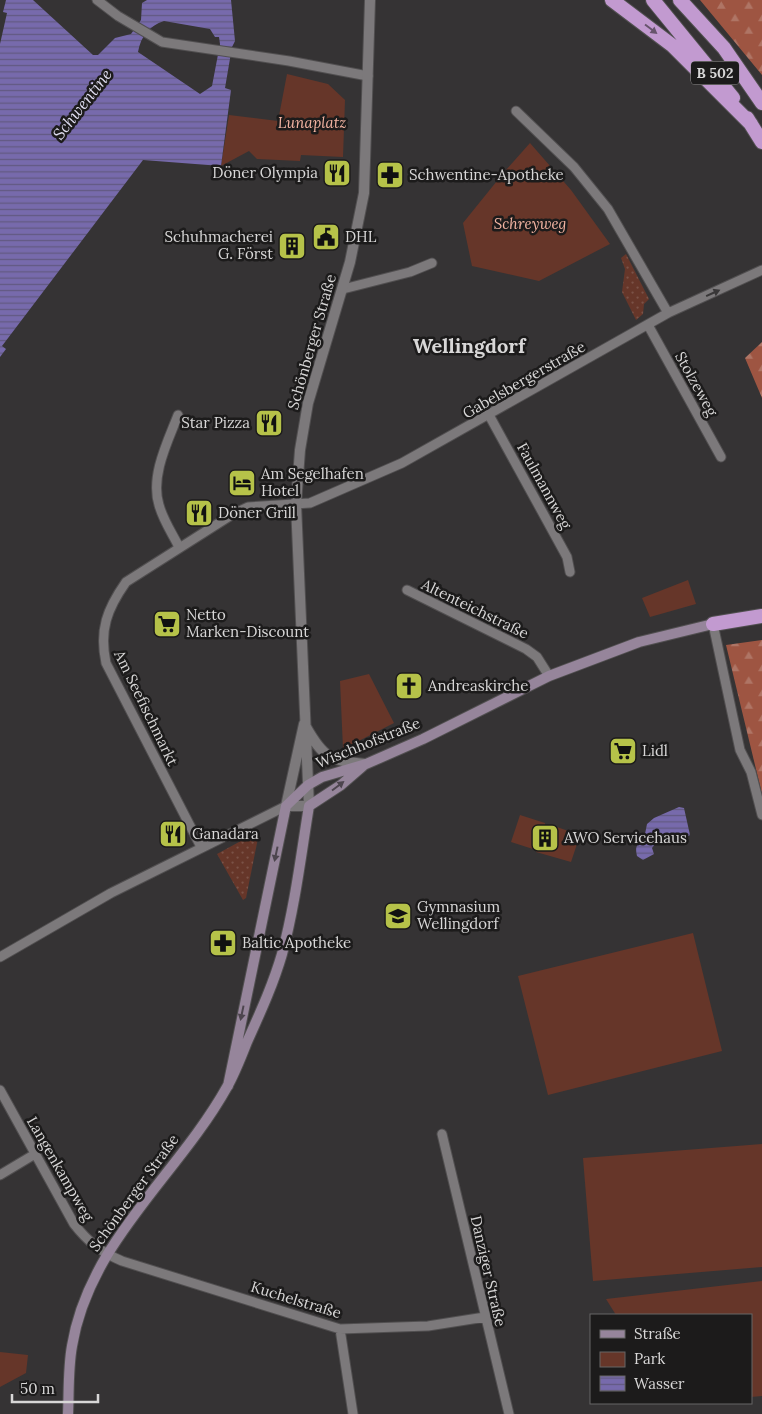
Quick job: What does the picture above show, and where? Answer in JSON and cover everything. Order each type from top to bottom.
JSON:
[{"type":"highway","points":[[612,0],[673,46],[751,124]]},
{"type":"highway","name":"B 502","points":[[653,0],[724,84],[762,142]]},
{"type":"highway","name":"B 502","points":[[680,0],[724,48],[762,103]]},
{"type":"highway","points":[[693,0],[708,17],[724,48]]},
{"type":"highway","points":[[713,624],[762,616]]},
{"type":"main road","name":"Wischhofstraße","points":[[286,806],[308,785],[334,773],[366,764],[423,739],[548,676],[639,642],[713,624]]},
{"type":"main road","points":[[309,806],[341,785],[366,764]]},
{"type":"main road","name":"Schönberger Straße","points":[[228,1086],[286,806]]},
{"type":"main road","name":"Schönberger Straße","points":[[68,1414],[72,1345],[82,1306],[106,1254],[201,1129],[228,1086],[269,994],[282,954],[309,806]]},
{"type":"street","points":[[97,0],[118,16],[162,42],[368,76]]},
{"type":"street","name":"Schönberger Straße","points":[[309,806],[296,504],[300,450],[308,404],[343,289],[364,193],[370,0]]},
{"type":"street","points":[[516,111],[574,167],[608,209],[668,313]]},
{"type":"street","points":[[343,289],[410,272],[432,264]]},
{"type":"street","name":"Gabelsbergerstraße","points":[[296,504],[310,503],[402,463],[668,313],[762,270]]},
{"type":"street","name":"Stolzeweg","points":[[648,325],[721,457]]},
{"type":"street","points":[[178,415],[159,471],[156,488],[158,504],[179,547]]},
{"type":"street","name":"Faulmannweg","points":[[489,415],[566,556],[570,572]]},
{"type":"street","name":"Am Seefischmarkt","points":[[201,847],[106,663],[102,645],[107,616],[126,582],[233,514],[248,507],[296,504]]},
{"type":"street","name":"Altenteichstraße","points":[[406,590],[526,649],[537,657],[548,676]]},
{"type":"street","points":[[713,624],[740,750],[751,772],[762,815]]},
{"type":"street","points":[[304,724],[321,751],[337,761],[366,764]]},
{"type":"street","name":"Schönberger Straße","points":[[286,806],[304,724]]},
{"type":"street","points":[[286,806],[309,806]]},
{"type":"street","name":"Wischhofstraße","points":[[0,957],[111,893],[286,806]]},
{"type":"street","name":"Langenkampweg","points":[[0,1090],[74,1224],[88,1242],[106,1254]]},
{"type":"street","name":"Danziger Straße","points":[[442,1134],[509,1414]]},
{"type":"street","points":[[0,1175],[35,1154]]},
{"type":"street","name":"Kuchelstraße","points":[[106,1254],[122,1261],[340,1329],[428,1326],[485,1318]]},
{"type":"street","points":[[340,1329],[353,1414]]},
{"type":"green space","points":[[700,0],[762,0],[762,75]]},
{"type":"green space","name":"Lunaplatz","points":[[287,74],[328,84],[345,100],[343,157],[301,155],[300,161],[257,159],[249,151],[221,166],[229,115],[278,121]]},
{"type":"green space","name":"Schreyweg","points":[[530,143],[571,190],[610,244],[539,281],[472,266],[463,223]]},
{"type":"green space","points":[[626,254],[649,299],[644,304],[643,314],[636,320],[622,292],[625,269],[621,258]]},
{"type":"green space","points":[[762,342],[762,398],[745,358]]},
{"type":"green space","points":[[688,580],[696,604],[650,617],[642,598]]},
{"type":"green space","points":[[762,640],[762,794],[726,645]]},
{"type":"green space","points":[[369,674],[394,723],[343,749],[340,681]]},
{"type":"green space","points":[[520,815],[545,823],[545,826],[553,829],[554,826],[580,835],[571,862],[536,852],[536,850],[511,842]]},
{"type":"green space","points":[[250,836],[258,838],[246,898],[243,900],[217,854]]},
{"type":"green space","points":[[693,933],[722,1051],[548,1095],[518,976]]},
{"type":"green space","points":[[762,1144],[762,1267],[593,1281],[583,1158]]},
{"type":"green space","points":[[762,1281],[762,1396],[752,1397],[752,1314],[615,1314],[606,1299]]},
{"type":"green space","points":[[0,1352],[28,1355],[26,1373],[0,1387]]},
{"type":"water","name":"Schwentine","points":[[6,0],[33,0],[93,55],[98,55],[115,38],[131,34],[141,20],[142,3],[147,0],[231,0],[235,41],[232,47],[225,88],[231,90],[221,166],[143,160],[2,346],[6,349],[0,357],[0,44],[7,13],[3,12]],"holes":[[[164,21],[210,29],[215,37],[219,37],[220,44],[212,86],[200,94],[138,52],[146,32]]]},
{"type":"water","points":[[679,807],[684,808],[690,835],[676,843],[655,844],[652,848],[654,854],[643,860],[637,856],[637,846],[644,839],[647,824],[654,818]]},
{"type":"place","name":"Döner Olympia","points":[[337,173]]},
{"type":"place","name":"Schwentine-Apotheke","points":[[390,175]]},
{"type":"place","name":"DHL","points":[[326,237]]},
{"type":"place","name":"Schuhmacherei G. Först","points":[[292,246]]},
{"type":"place","name":"Star Pizza","points":[[269,423]]},
{"type":"place","name":"Am Segelhafen Hotel","points":[[242,483]]},
{"type":"place","name":"Döner Grill","points":[[199,513]]},
{"type":"place","name":"Netto Marken-Discount","points":[[167,624]]},
{"type":"place","name":"Andreaskirche","points":[[409,686]]},
{"type":"place","name":"Lidl","points":[[623,751]]},
{"type":"place","name":"Ganadara","points":[[173,834]]},
{"type":"place","name":"AWO Servicehaus","points":[[545,838]]},
{"type":"place","name":"Gymnasium Wellingdorf","points":[[398,916]]},
{"type":"place","name":"Baltic Apotheke","points":[[223,943]]},
{"type":"district","name":"Wellingdorf","points":[[469,346]]}]
